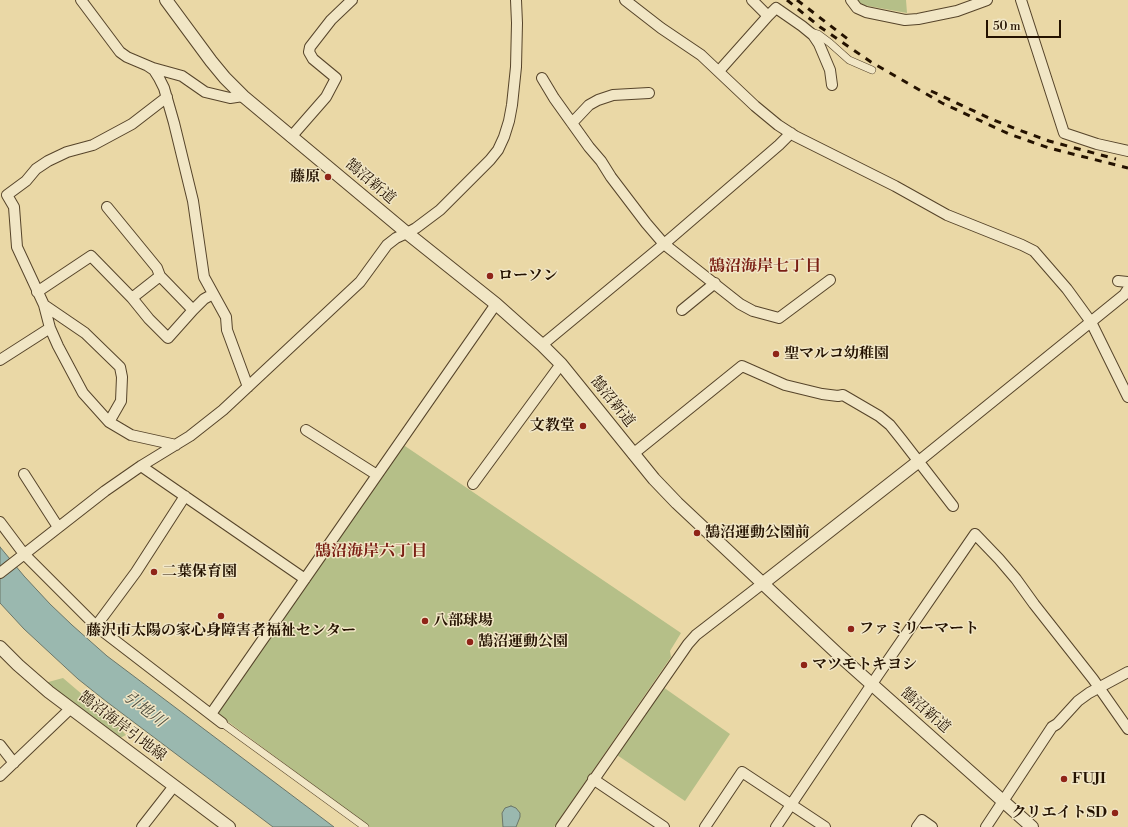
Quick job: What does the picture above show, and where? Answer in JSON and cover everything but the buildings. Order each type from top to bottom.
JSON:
[{"type":"street","points":[[81,0],[120,52],[127,57],[148,66],[182,76],[205,92],[230,98],[243,96]]},
{"type":"street","name":"鵠沼新道","points":[[166,0],[211,61],[243,96],[407,234],[496,304],[542,345],[561,364],[633,454],[677,503],[762,584],[872,685],[1032,827]]},
{"type":"street","points":[[291,137],[326,97],[336,78],[313,59],[309,52],[310,47],[331,20],[352,0]]},
{"type":"street","points":[[0,573],[105,491],[141,466],[190,436],[223,410],[360,282],[387,245],[396,238],[407,234],[440,210],[490,160],[498,150],[504,137],[512,106],[516,67],[516,0]]},
{"type":"street","points":[[625,0],[661,28],[701,55],[755,106],[778,125],[813,146],[895,186],[947,215],[1022,244],[1034,252],[1067,289],[1091,322],[1128,397]]},
{"type":"street","points":[[752,0],[768,16]]},
{"type":"street","points":[[851,0],[857,8],[866,12],[905,20],[918,19],[957,11],[987,0]]},
{"type":"street","points":[[1021,0],[1064,133],[1097,144],[1128,151]]},
{"type":"street","points":[[719,71],[776,8],[802,26],[819,44],[830,70],[832,85]]},
{"type":"street","points":[[809,32],[818,34],[849,60],[872,70]]},
{"type":"street","points":[[148,66],[154,70],[159,78],[167,97],[193,201],[204,277],[226,316],[227,330],[248,387]]},
{"type":"street","points":[[542,78],[554,98],[589,147],[601,160],[611,177],[664,244],[748,308],[779,318],[830,280]]},
{"type":"street","points":[[572,123],[589,104],[598,100],[613,95],[649,92]]},
{"type":"street","points":[[167,97],[132,124],[93,145],[67,152],[48,160],[36,169],[26,181],[7,195],[14,207],[17,247],[44,305],[50,328],[83,393],[109,422],[131,435],[176,445]]},
{"type":"street","points":[[542,345],[664,244],[791,133]]},
{"type":"street","points":[[107,207],[157,268],[160,276],[193,310]]},
{"type":"street","points":[[38,292],[91,256],[168,338],[204,299],[213,294]]},
{"type":"street","points":[[132,298],[160,276]]},
{"type":"street","points":[[682,310],[715,283]]},
{"type":"street","points":[[560,827],[688,644],[696,635],[918,461],[1124,295],[1128,289]]},
{"type":"street","points":[[211,714],[496,304]]},
{"type":"street","points":[[44,305],[85,333],[120,367],[122,377],[121,401],[109,422]]},
{"type":"street","points":[[0,360],[50,328]]},
{"type":"street","points":[[474,484],[561,364]]},
{"type":"street","points":[[633,454],[742,366],[785,385],[822,394],[838,396],[843,395],[879,416],[890,425],[953,506]]},
{"type":"street","points":[[306,430],[377,476]]},
{"type":"street","points":[[141,466],[305,579]]},
{"type":"street","points":[[24,474],[58,528]]},
{"type":"street","points":[[96,626],[136,572],[185,496]]},
{"type":"street","points":[[0,522],[24,554],[96,626],[222,723],[365,827]]},
{"type":"street","points":[[776,827],[975,534],[999,559],[1016,580],[1099,688],[1128,729]]},
{"type":"street","name":"鵠沼海岸引地線","points":[[0,647],[28,674],[70,708],[229,827]]},
{"type":"street","points":[[986,827],[1052,727],[1057,724],[1078,701],[1128,672]]},
{"type":"street","points":[[0,776],[70,708]]},
{"type":"street","points":[[0,745],[14,763]]},
{"type":"street","points":[[706,827],[742,772],[825,827]]},
{"type":"street","points":[[593,779],[664,827]]},
{"type":"street","points":[[142,827],[174,786]]},
{"type":"street","points":[[917,827],[922,820],[932,827]]},
{"type":"green space","points":[[855,0],[906,0],[907,13],[857,4]]},
{"type":"green space","name":"鵠沼運動公園","points":[[402,444],[681,633],[670,651],[671,657],[554,827],[370,827],[219,715],[219,710]]},
{"type":"green space","points":[[63,678],[111,719],[126,735],[114,741],[41,684]]},
{"type":"green space","points":[[663,687],[730,734],[685,801],[617,755]]},
{"type":"water","name":"引地川","points":[[0,547],[50,604],[107,656],[334,827],[273,827],[78,679],[24,629],[0,603]]},
{"type":"water","points":[[511,806],[516,808],[520,813],[520,817],[516,827],[503,827],[502,813],[505,808]]},
{"type":"railway","points":[[787,0],[820,27],[871,62],[942,103],[1009,134],[1049,148],[1128,168]]},
{"type":"railway","points":[[797,0],[849,40]]},
{"type":"railway","points":[[931,91],[991,119],[1019,130],[1049,141],[1116,159]]},
{"type":"place","name":"藤原","points":[[328,177]]},
{"type":"place","name":"ローソン","points":[[490,276]]},
{"type":"place","name":"聖マルコ幼稚園","points":[[776,354]]},
{"type":"place","name":"文教堂","points":[[583,426]]},
{"type":"place","name":"鵠沼運動公園前","points":[[697,533]]},
{"type":"place","name":"二葉保育園","points":[[154,572]]},
{"type":"place","name":"藤沢市太陽の家心身障害者福祉センター","points":[[221,616]]},
{"type":"place","name":"八部球場","points":[[425,621]]},
{"type":"place","name":"ファミリーマート","points":[[851,629]]},
{"type":"place","name":"鵠沼運動公園","points":[[470,642]]},
{"type":"place","name":"マツモトキヨシ","points":[[804,665]]},
{"type":"place","name":"FUJI","points":[[1064,779]]},
{"type":"place","name":"クリエイトSD","points":[[1115,813]]},
{"type":"district","name":"鵠沼海岸七丁目","points":[[765,267]]},
{"type":"district","name":"鵠沼海岸六丁目","points":[[371,552]]}]
